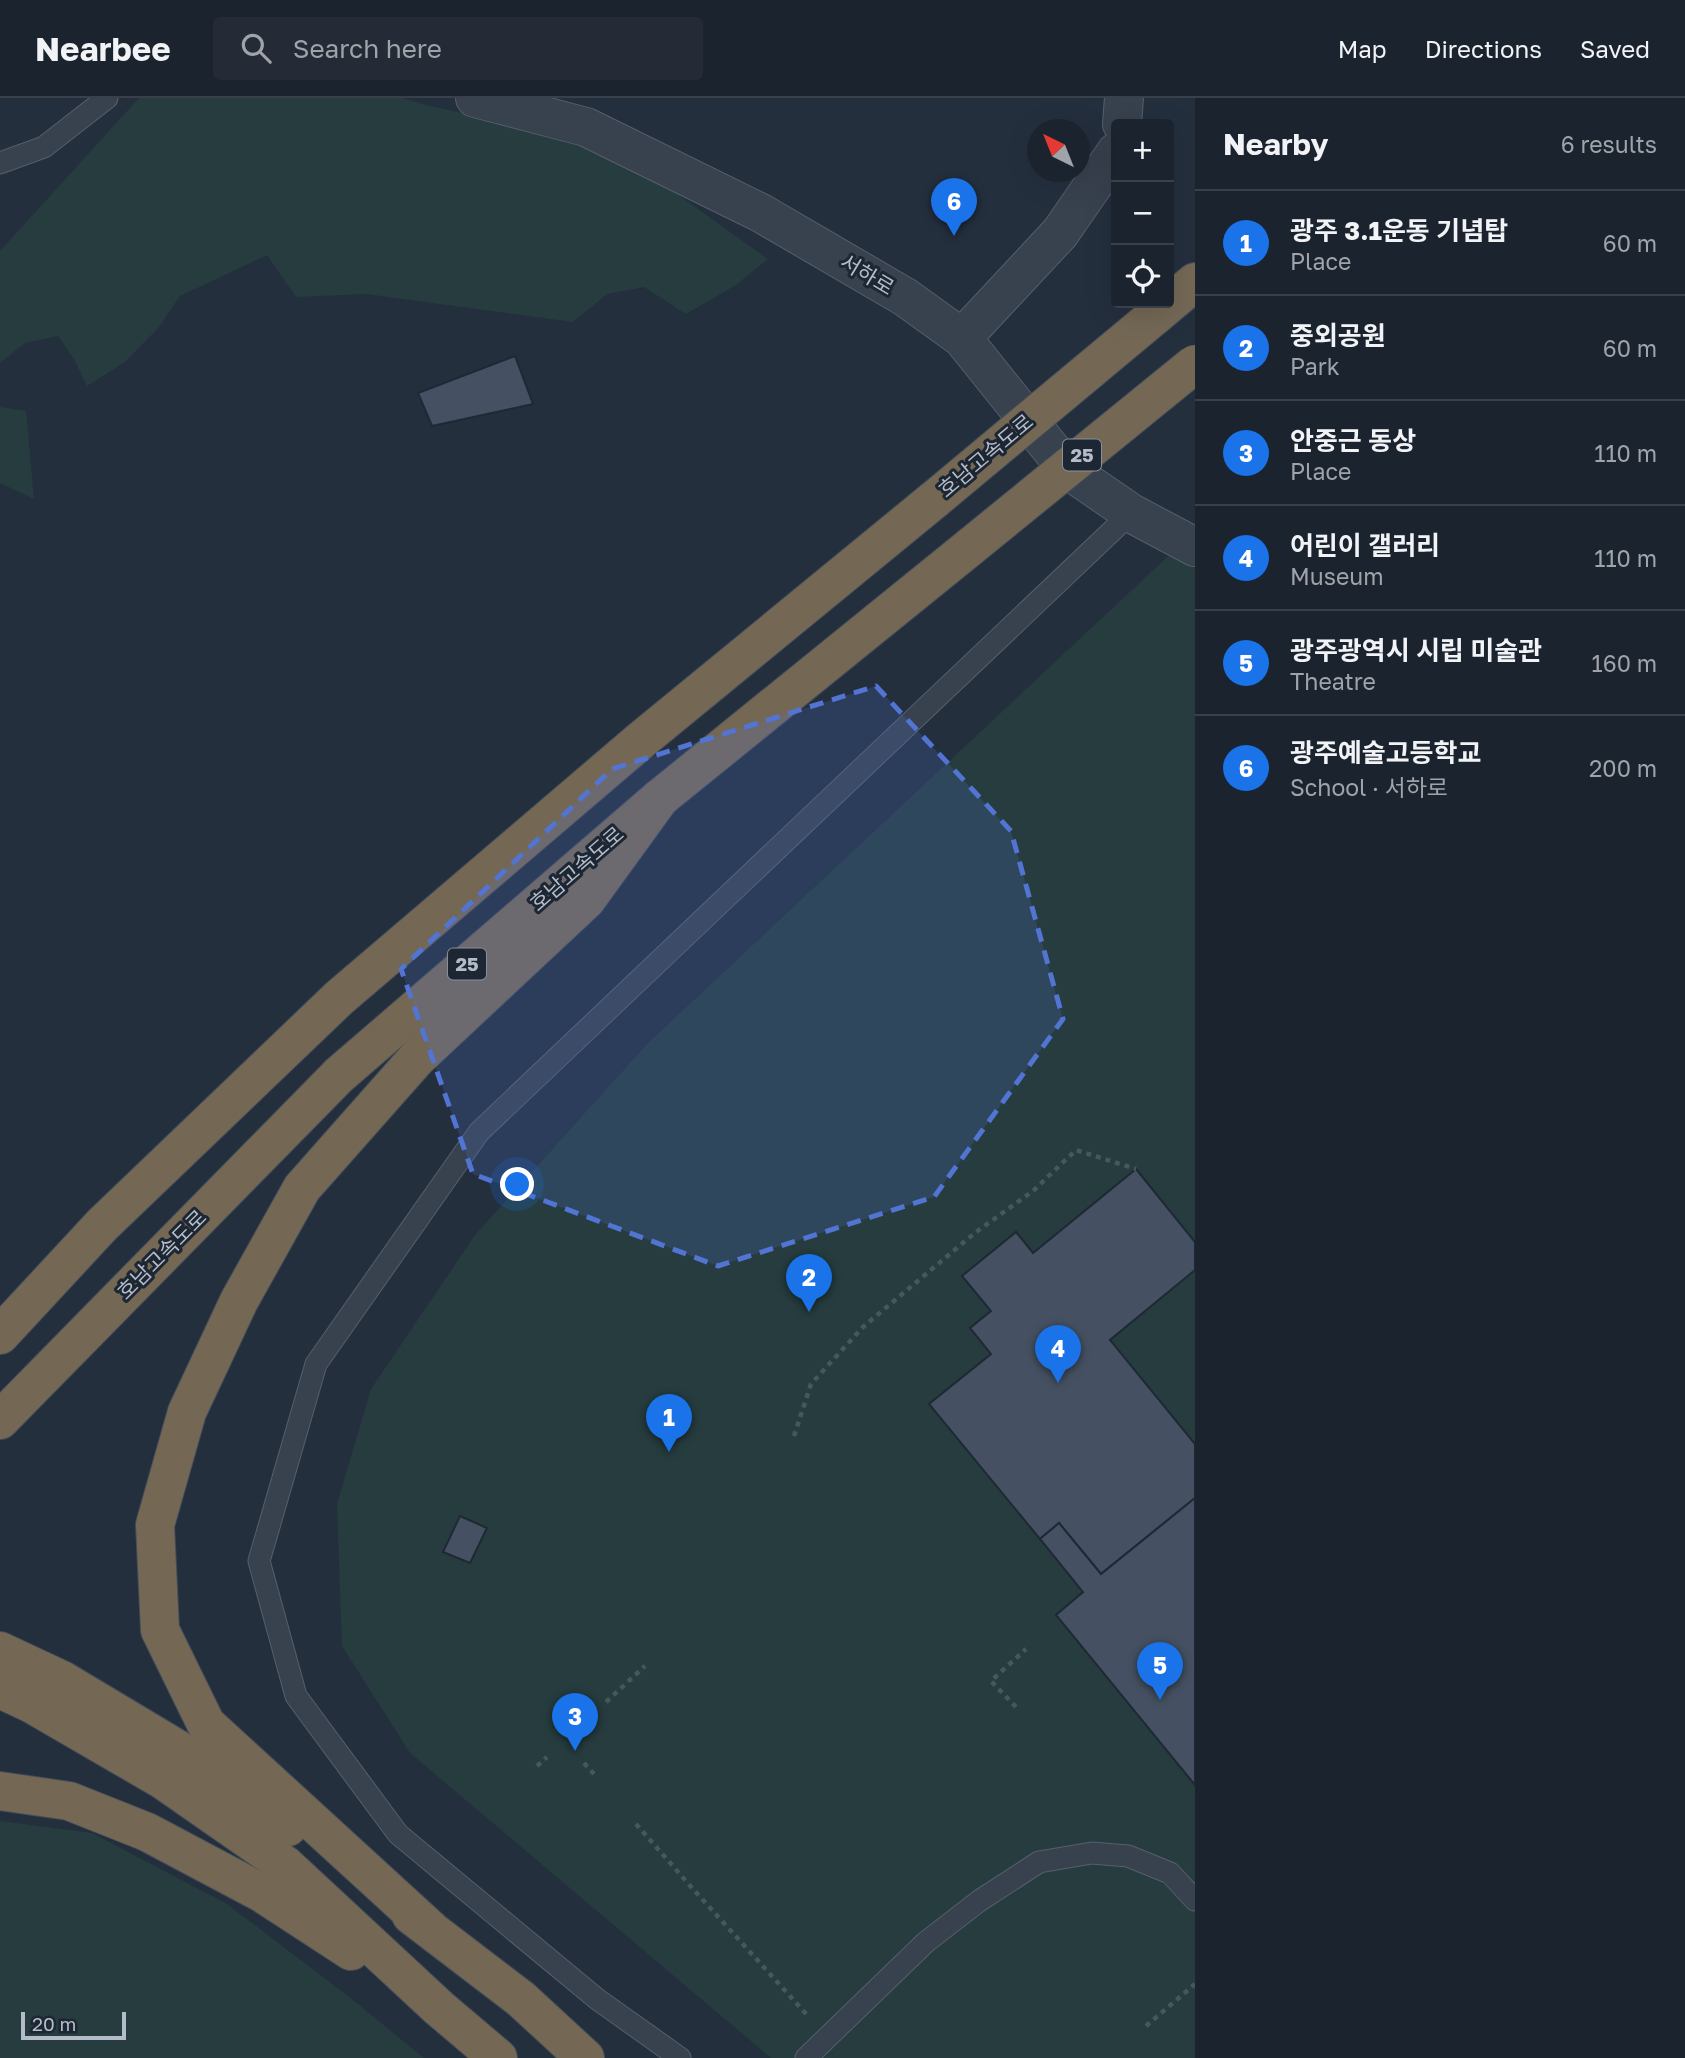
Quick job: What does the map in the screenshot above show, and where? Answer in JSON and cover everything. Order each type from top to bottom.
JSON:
[{"type":"highway","name":"호남고속도로","points":[[0,1335],[102,1226],[339,999],[640,741],[1195,282]]},
{"type":"highway","name":"호남고속도로","points":[[0,1420],[339,1075],[660,798],[1195,364]]},
{"type":"highway","points":[[430,1929],[206,1724],[160,1630],[155,1525],[187,1412],[239,1301],[302,1188],[417,1058],[586,900],[660,798]]},
{"type":"highway","points":[[0,1651],[62,1681],[184,1753],[430,1929],[521,1999],[585,2058]]},
{"type":"highway","points":[[0,1689],[32,1704],[163,1780],[285,1866],[439,2008],[498,2058]]},
{"type":"highway","points":[[0,1791],[69,1801],[147,1832],[262,1894],[439,2008]]},
{"type":"street","name":"서하로","points":[[475,98],[586,127],[761,213],[905,298],[962,338],[1067,469],[1131,513],[1195,547]]},
{"type":"street","points":[[1122,119],[1124,98]]},
{"type":"street","points":[[962,338],[1060,233],[1111,159]]},
{"type":"lane","points":[[0,163],[44,147],[107,98]]},
{"type":"lane","points":[[680,2058],[597,1999],[398,1834],[296,1696],[259,1561],[312,1377],[316,1364],[479,1132],[1131,513]]},
{"type":"lane","points":[[806,2058],[926,1942],[979,1901],[1039,1862],[1092,1853],[1128,1856],[1170,1873],[1195,1900]]},
{"type":"path","points":[[794,1436],[811,1384],[863,1327],[976,1233],[1033,1191],[1076,1150],[1136,1169]]},
{"type":"path","points":[[1016,1707],[991,1681],[1026,1649]]},
{"type":"path","points":[[606,1702],[645,1667]]},
{"type":"path","points":[[584,1723],[594,1714]]},
{"type":"path","points":[[537,1766],[547,1757]]},
{"type":"path","points":[[584,1763],[594,1774]]},
{"type":"path","points":[[636,1824],[827,2037]]},
{"type":"path","points":[[1146,2026],[1195,1984]]},
{"type":"highlighted area","points":[[876,686],[1011,831],[1063,1019],[934,1197],[718,1266],[473,1174],[401,969],[612,769]]},
{"type":"green space","points":[[139,98],[403,98],[584,140],[673,191],[768,259],[736,285],[686,314],[644,287],[607,294],[573,322],[366,294],[296,297],[267,255],[180,296],[159,327],[125,362],[87,386],[74,359],[58,336],[25,343],[0,363],[0,251]]},
{"type":"green space","points":[[0,407],[26,411],[34,499],[0,483]]},
{"type":"green space","points":[[1195,531],[1195,2058],[771,2058],[410,1753],[342,1646],[337,1504],[371,1389],[475,1235],[648,1043]]},
{"type":"green space","points":[[0,1821],[92,1833],[227,1904],[424,2058],[0,2058]]},
{"type":"building","points":[[515,356],[533,404],[432,426],[418,393]]},
{"type":"building","points":[[1136,1169],[1195,1242],[1195,1270],[1110,1340],[1195,1444],[1195,1498],[1101,1574],[1059,1523],[1040,1539],[929,1404],[991,1354],[970,1328],[991,1311],[962,1276],[1016,1232],[1033,1253]]},
{"type":"building","points":[[1195,1498],[1195,1785],[1056,1615],[1083,1592],[1040,1539],[1059,1523],[1101,1574]]},
{"type":"building","points":[[460,1516],[487,1528],[470,1563],[443,1552]]},
{"type":"place","name":"광주예술고등학교","points":[[954,236]]},
{"type":"place","name":"중외공원","points":[[809,1312]]},
{"type":"place","name":"어린이 갤러리","points":[[1058,1383]]},
{"type":"place","name":"광주 3.1운동 기념탑","points":[[669,1452]]},
{"type":"place","name":"광주광역시 시립 미술관","points":[[1160,1700]]},
{"type":"place","name":"안중근 동상","points":[[575,1751]]}]
